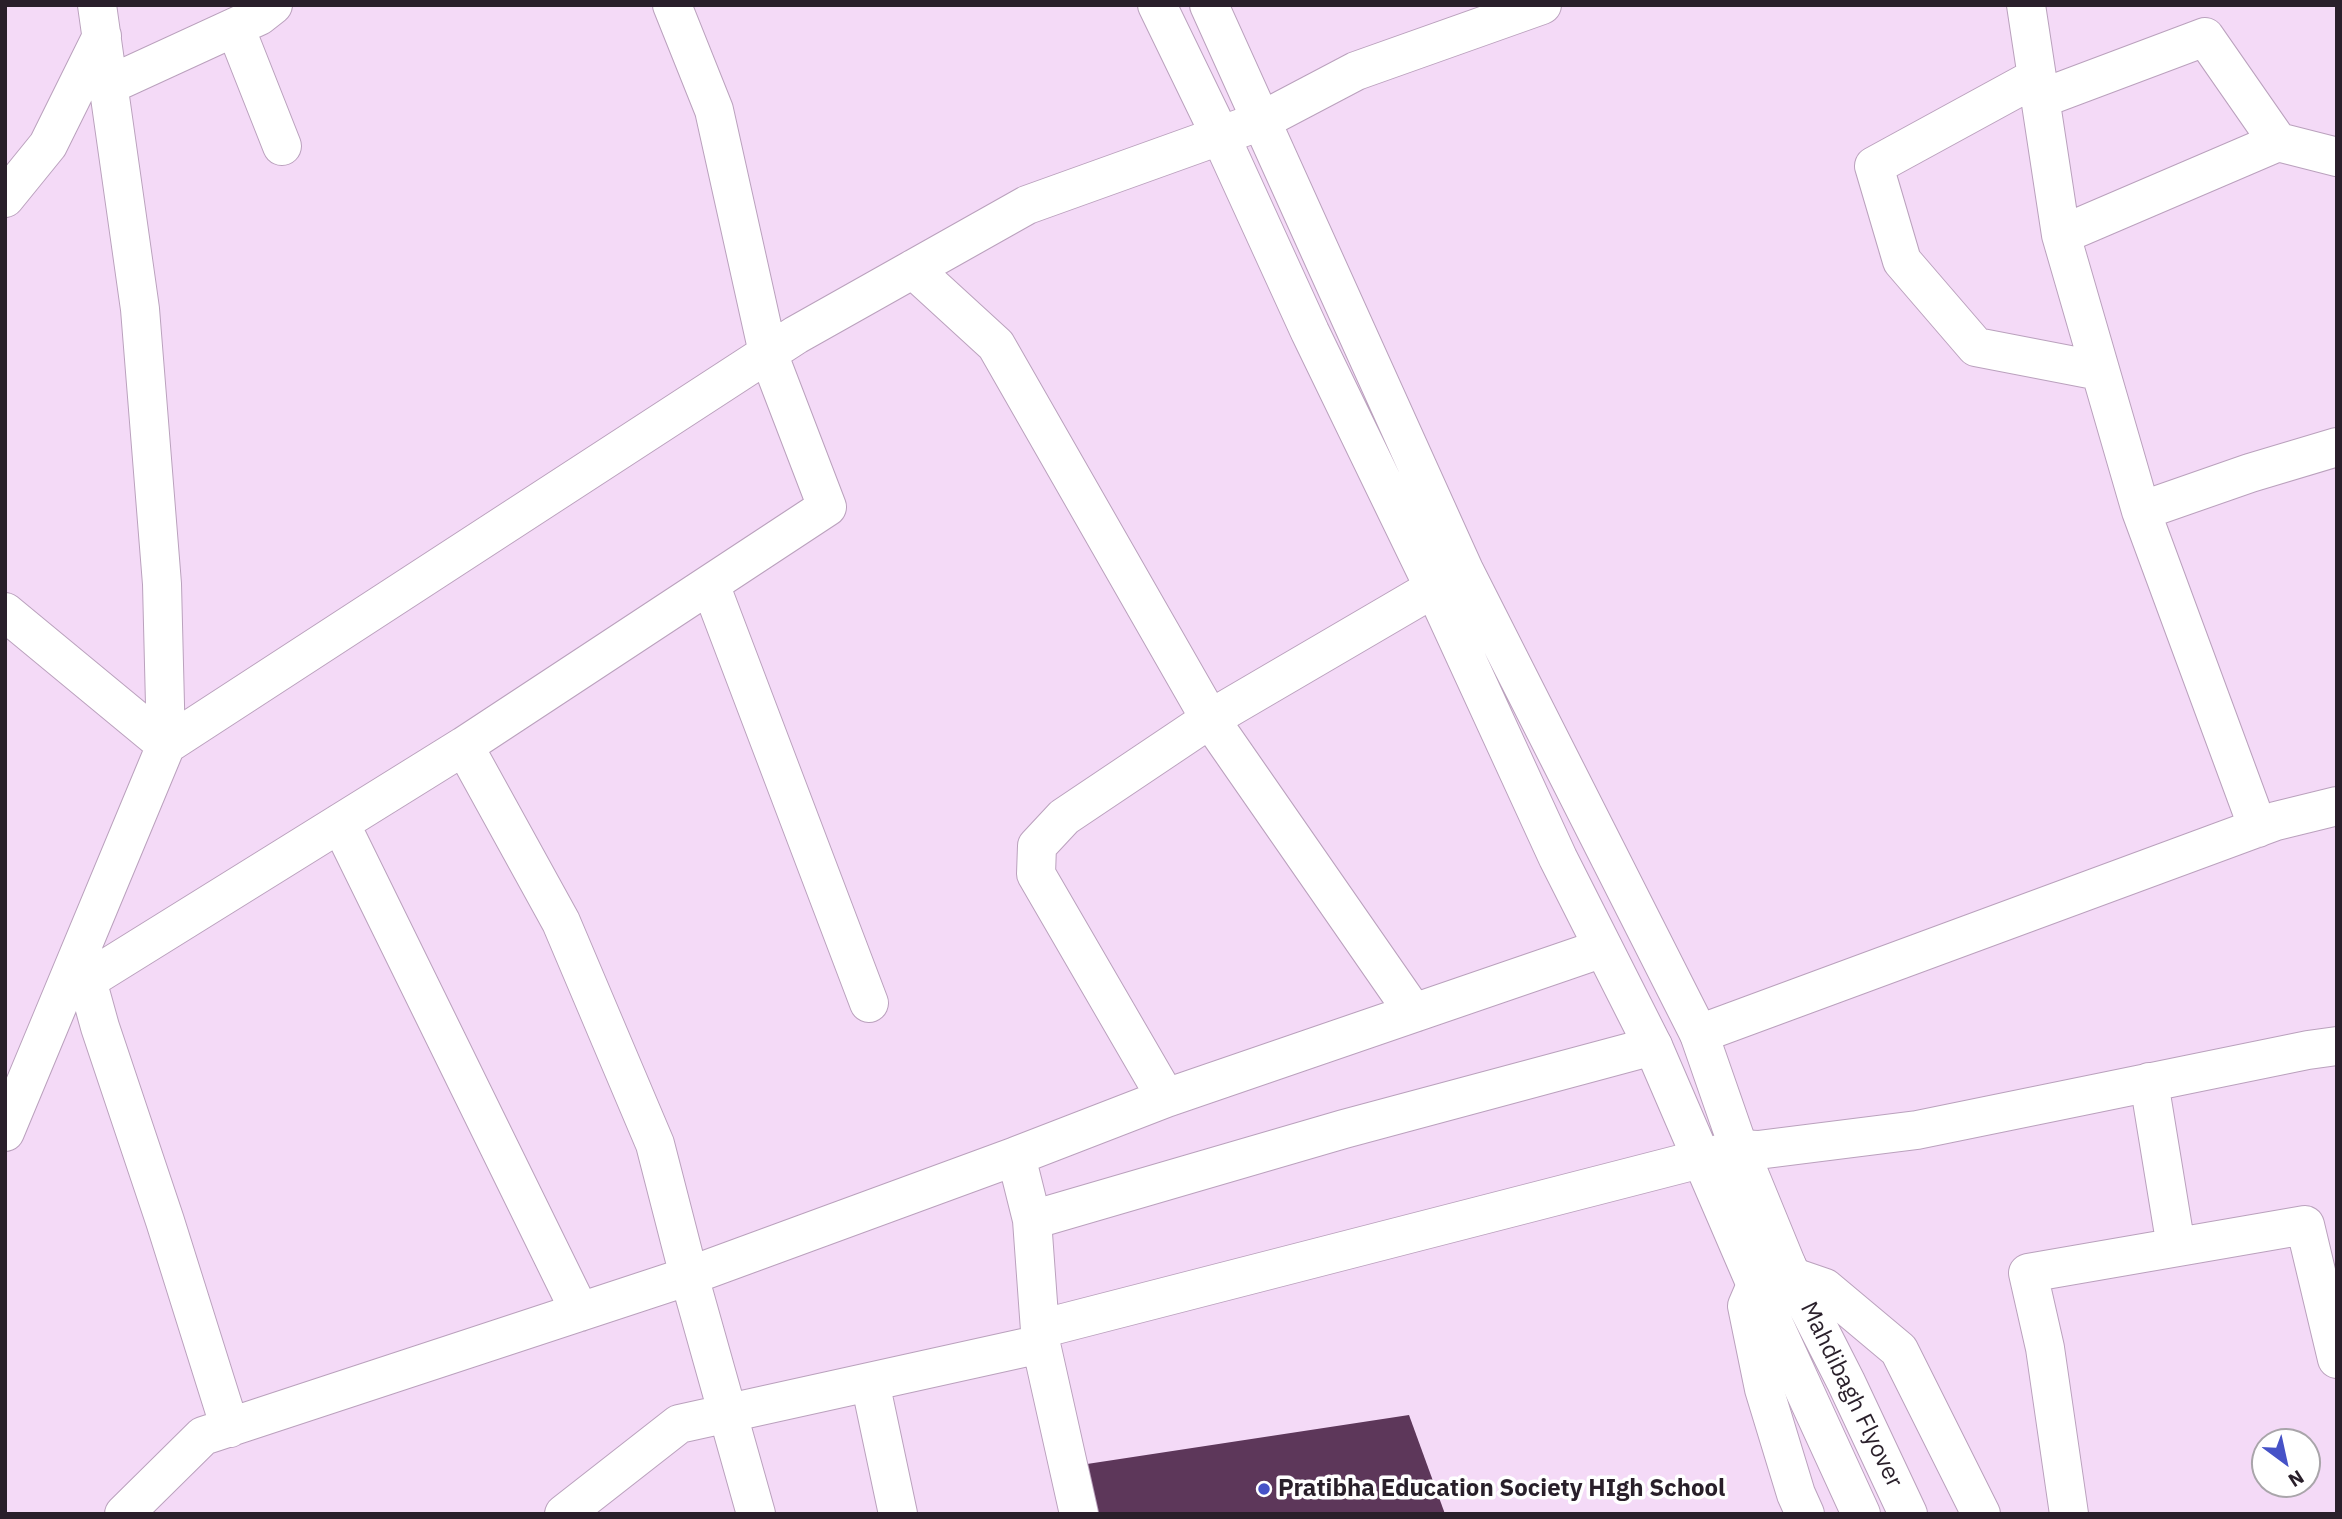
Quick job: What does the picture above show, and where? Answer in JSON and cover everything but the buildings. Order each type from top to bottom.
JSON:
[{"type":"street","points":[[109,85],[259,16],[273,5]]},
{"type":"street","points":[[74,988],[464,746],[827,506],[768,353],[714,110],[671,5]]},
{"type":"street","points":[[1157,5],[1310,332],[1434,587],[1558,858],[1653,1046],[1701,1159],[1779,1276],[1825,1287],[1899,1350],[1981,1514]]},
{"type":"street","points":[[1209,5],[1464,570],[1699,1034],[1740,1149],[1779,1276]]},
{"type":"street","points":[[166,745],[796,335],[1027,205],[1261,121],[1356,71],[1542,5]]},
{"type":"street","points":[[2026,5],[2061,235],[2141,511],[2258,828]]},
{"type":"street","points":[[5,1132],[74,988],[166,745],[162,584],[140,309],[100,21]]},
{"type":"street","points":[[5,198],[48,145],[100,21]]},
{"type":"street","points":[[234,27],[282,146]]},
{"type":"street","points":[[2101,371],[1976,347],[1902,261],[1874,166],[2038,88],[2205,37],[2278,142]]},
{"type":"street","points":[[2061,235],[2278,142],[2337,156]]},
{"type":"street","points":[[914,269],[996,345],[1210,719],[1414,1013]]},
{"type":"street","points":[[2141,511],[2250,473],[2337,447]]},
{"type":"street","points":[[710,584],[869,1003]]},
{"type":"street","points":[[1166,1098],[1036,874],[1037,846],[1064,817],[1210,719],[1434,587]]},
{"type":"street","points":[[5,612],[166,745]]},
{"type":"street","points":[[464,746],[561,922],[655,1144],[756,1514]]},
{"type":"street","points":[[1699,1034],[2276,821],[2337,806]]},
{"type":"street","points":[[340,823],[580,1312]]},
{"type":"street","points":[[124,1514],[203,1436],[689,1276],[1166,1098],[1603,948]]},
{"type":"street","points":[[74,988],[100,1027],[230,1428]]},
{"type":"street","points":[[1032,1220],[1344,1129],[1653,1046]]},
{"type":"street","points":[[564,1514],[679,1424],[870,1382],[1740,1149],[1758,1150],[1917,1130],[2337,1046]]},
{"type":"street","points":[[2149,1082],[2175,1247]]},
{"type":"street","points":[[1016,1156],[1032,1220],[1040,1337],[1079,1514]]},
{"type":"street","points":[[2069,1514],[2045,1348],[2028,1273],[2305,1225],[2337,1359]]},
{"type":"street","points":[[1779,1276],[1747,1306],[1763,1389],[1796,1494],[1805,1514]]},
{"type":"street","name":"Mahdibagh Flyover","points":[[1779,1276],[1846,1382],[1908,1514]]},
{"type":"street","name":"Mahdibagh Flyover","points":[[1779,1276],[1805,1392],[1861,1514]]},
{"type":"street","points":[[870,1382],[898,1514]]},
{"type":"place","name":"Pratibha Education Society HIgh School","points":[[1264,1489]]}]
